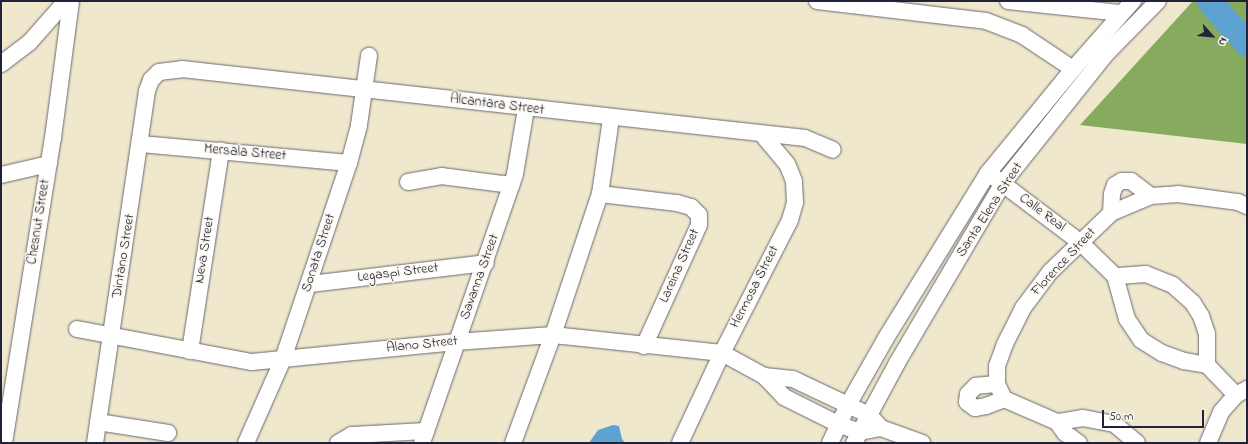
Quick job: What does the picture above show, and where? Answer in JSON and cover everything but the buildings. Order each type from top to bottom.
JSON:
[{"type":"street","points":[[1,64],[29,43],[66,1]]},
{"type":"street","name":"Chesnut Street","points":[[4,443],[49,164],[70,1]]},
{"type":"street","points":[[817,1],[986,21],[1022,35],[1073,69]]},
{"type":"street","points":[[1008,1],[1121,13]]},
{"type":"street","name":"Santa Elena Street","points":[[830,443],[848,405],[886,338],[988,173],[1073,69],[1133,1]]},
{"type":"street","name":"Santa Elena Street","points":[[857,437],[897,363],[1003,184],[1106,54],[1158,1]]},
{"type":"street","name":"Sonata Street","points":[[246,443],[283,360],[310,284],[349,163],[360,125],[368,56]]},
{"type":"street","name":"Alcantara Street","points":[[160,72],[182,69],[611,119],[805,138],[833,150]]},
{"type":"street","name":"Dintano Street","points":[[95,443],[141,144],[147,91],[151,80],[160,72]]},
{"type":"street","name":"Savanna Street","points":[[424,437],[456,342],[486,263],[511,185],[526,109]]},
{"type":"street","points":[[513,443],[553,335],[600,194],[611,119]]},
{"type":"street","name":"Hermosa Street","points":[[680,443],[722,353],[790,220],[795,202],[794,181],[787,164],[762,134]]},
{"type":"street","name":"Mersala Street","points":[[141,144],[221,150],[349,163]]},
{"type":"street","name":"Neva Street","points":[[190,350],[221,150]]},
{"type":"street","points":[[1,175],[49,164]]},
{"type":"street","name":"Calle Real","points":[[988,173],[1080,242],[1115,276]]},
{"type":"street","points":[[408,182],[441,176],[511,185]]},
{"type":"street","points":[[1111,213],[1112,194],[1115,185],[1122,181],[1131,181],[1151,196]]},
{"type":"street","name":"Lareina Street","points":[[600,194],[676,203],[691,207],[699,215],[699,226],[644,346]]},
{"type":"street","name":"Florence Street","points":[[1004,399],[997,384],[997,366],[1004,344],[1023,308],[1050,272],[1111,213],[1151,196],[1178,194],[1206,196],[1238,202],[1247,206]]},
{"type":"street","name":"Legaspi Street","points":[[310,284],[486,263]]},
{"type":"street","points":[[1207,365],[1207,334],[1201,316],[1193,303],[1173,285],[1146,274],[1115,276],[1127,320],[1141,340],[1162,353],[1184,361],[1207,365],[1242,392],[1220,412],[1208,443]]},
{"type":"street","name":"Alano Street","points":[[77,329],[252,362],[456,342],[553,335],[644,346],[722,353],[764,376]]},
{"type":"street","points":[[764,376],[793,379],[869,415],[881,428],[922,443]]},
{"type":"street","points":[[764,376],[784,397],[840,424],[857,437],[881,428]]},
{"type":"street","points":[[997,384],[976,386],[968,394],[967,402],[975,408],[986,406],[1004,399],[1057,422],[1065,433],[1079,443]]},
{"type":"street","points":[[1057,422],[1083,418],[1114,424],[1137,443]]},
{"type":"street","points":[[98,422],[168,433]]},
{"type":"street","points":[[338,443],[352,436],[424,437]]},
{"type":"green space","points":[[1193,1],[1247,1],[1247,144],[1080,125]]},
{"type":"water","points":[[613,425],[619,426],[622,439],[625,443],[589,443],[598,430]]},
{"type":"waterway","points":[[1209,1],[1247,44]]}]
